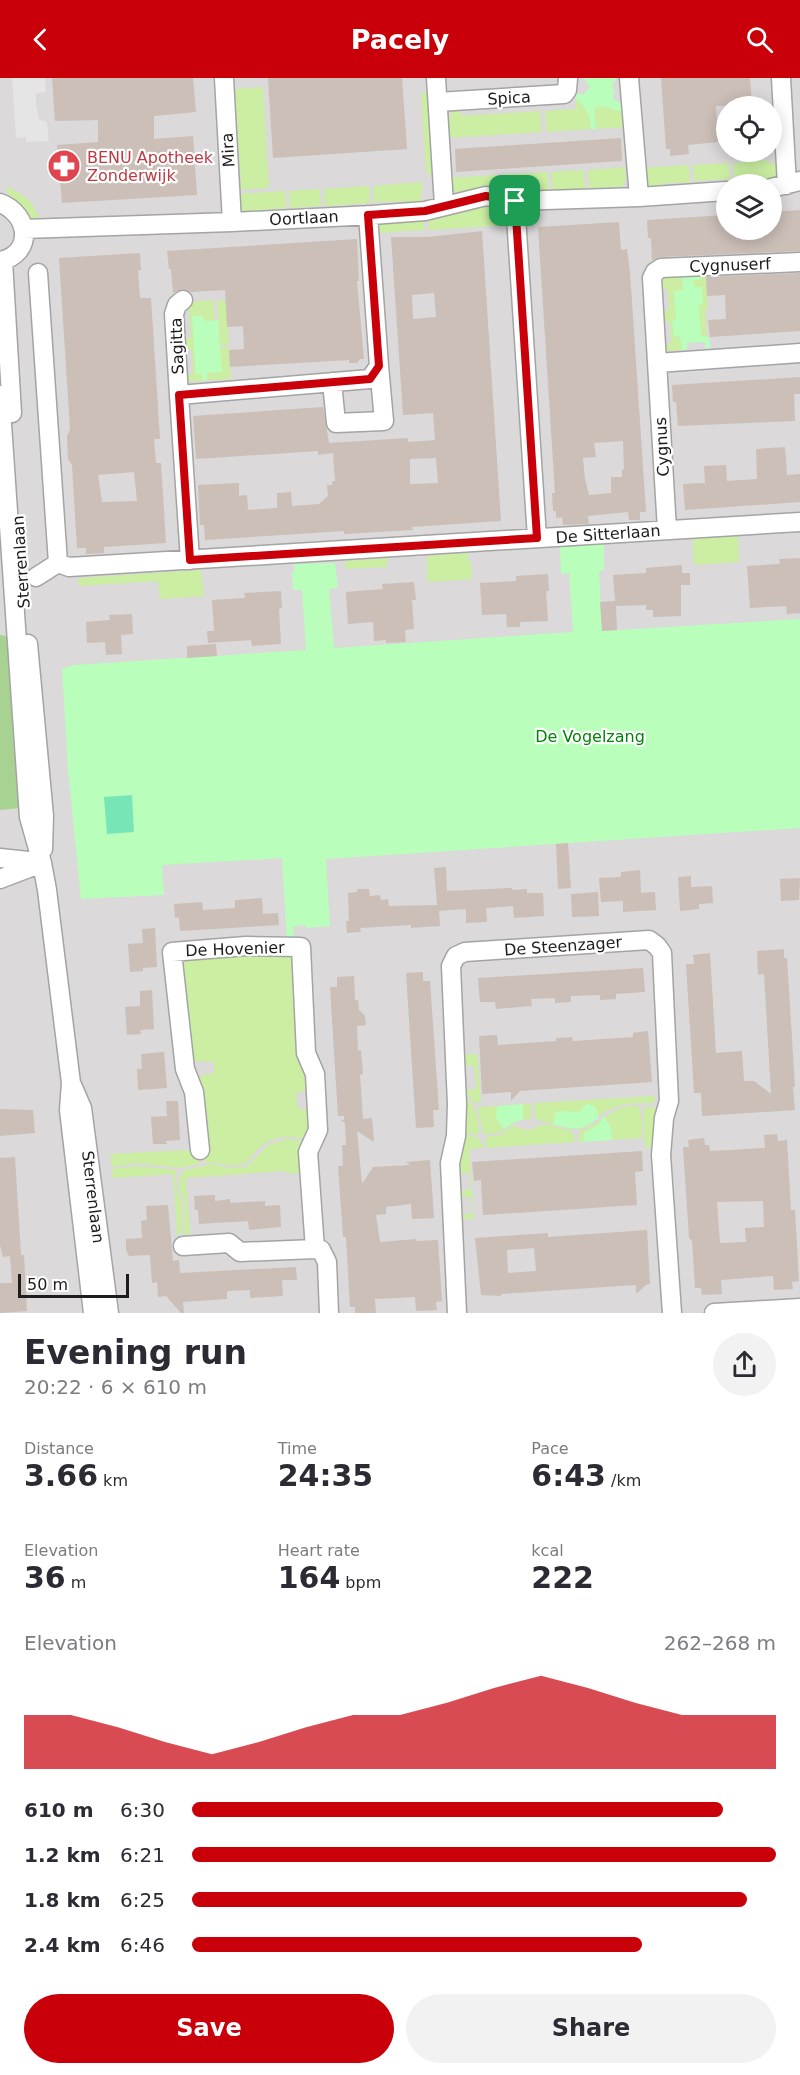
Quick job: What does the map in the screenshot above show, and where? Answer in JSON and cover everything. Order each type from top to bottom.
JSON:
[{"type":"street","name":"Mira","points":[[224,78],[232,222]]},
{"type":"street","points":[[436,78],[444,205]]},
{"type":"street","name":"Spica","points":[[438,102],[564,94],[567,90],[568,78]]},
{"type":"street","points":[[629,78],[639,197]]},
{"type":"street","points":[[786,185],[787,78]]},
{"type":"street","name":"Oortlaan","points":[[24,229],[232,222],[425,211],[486,196],[515,201],[716,192]]},
{"type":"street","points":[[515,201],[537,538]]},
{"type":"street","points":[[0,203],[16,212],[24,229],[21,245],[10,258],[1,261]]},
{"type":"street","points":[[332,382],[336,423],[384,421],[368,215]]},
{"type":"street","name":"Sterrenlaan","points":[[1,261],[22,580],[44,816],[42,863]]},
{"type":"street","name":"Cygnuserf","points":[[661,268],[800,262]]},
{"type":"street","name":"Cygnus","points":[[661,268],[652,278],[667,530]]},
{"type":"street","points":[[38,273],[58,563]]},
{"type":"street","name":"Sagitta","points":[[183,300],[177,305],[174,314],[190,560]]},
{"type":"street","points":[[657,363],[800,353]]},
{"type":"street","name":"Sagitta","points":[[179,395],[370,379],[379,366]]},
{"type":"street","name":"Sterrenlaan","points":[[0,395],[29,817],[42,863],[71,1083],[69,1110],[93,1313]]},
{"type":"street","name":"De Sitterlaan","points":[[58,563],[69,567],[800,522]]},
{"type":"street","name":"Sterrenlaan","points":[[36,577],[58,563]]},
{"type":"street","points":[[0,858],[42,863]]},
{"type":"street","points":[[0,879],[42,863]]},
{"type":"street","name":"De Steenzager","points":[[457,1313],[450,1163],[456,1136],[457,1115],[451,966],[456,956],[465,952],[649,940],[657,945],[662,954],[669,1101],[664,1118],[661,1155],[672,1313]]},
{"type":"street","name":"De Hovenier","points":[[200,1150],[194,1092],[185,1070],[172,952],[246,946],[301,947],[306,1053],[315,1074],[318,1130],[308,1152],[315,1249],[321,1250],[327,1262],[329,1313]]},
{"type":"street","name":"Sterrenlaan","points":[[71,1083],[82,1108],[109,1313]]},
{"type":"street","points":[[183,1246],[229,1243],[240,1252],[315,1249]]},
{"type":"street","points":[[714,1313],[800,1308]]},
{"type":"shaded area","points":[[0,78],[800,78],[800,1313],[0,1313]]},
{"type":"shaded area","points":[[12,78],[45,78],[46,92],[36,93],[36,104],[39,119],[47,122],[49,141],[26,142],[26,137],[16,138]]},
{"type":"green space","points":[[584,78],[616,78],[612,87],[613,99],[626,106],[627,113],[601,106],[594,109],[596,129],[591,129],[587,112],[576,99],[576,93],[583,95],[590,87]]},
{"type":"green space","points":[[263,87],[269,188],[236,190],[241,183],[235,89]]},
{"type":"green space","points":[[421,93],[431,93],[435,174],[426,174]]},
{"type":"green space","points":[[576,99],[587,112],[591,129],[547,132],[545,111],[576,109]]},
{"type":"green space","points":[[601,106],[627,113],[628,127],[596,129],[594,109]]},
{"type":"green space","points":[[460,107],[461,116],[540,111],[541,132],[449,138],[447,121],[452,114],[448,110]]},
{"type":"green space","points":[[781,162],[779,174],[734,174],[733,163]]},
{"type":"green space","points":[[729,163],[730,174],[716,174],[716,180],[694,181],[693,165]]},
{"type":"green space","points":[[689,165],[690,182],[666,183],[660,189],[645,184],[641,168]]},
{"type":"green space","points":[[625,167],[626,179],[622,187],[589,188],[588,170]]},
{"type":"green space","points":[[584,170],[585,189],[553,191],[551,172]]},
{"type":"green space","points":[[548,172],[549,191],[512,187],[491,194],[465,194],[452,190],[446,178]]},
{"type":"green space","points":[[422,182],[421,201],[374,202],[373,186]]},
{"type":"green space","points":[[369,186],[370,203],[325,206],[324,189]]},
{"type":"green space","points":[[6,187],[18,192],[28,200],[40,221],[29,217],[18,208]]},
{"type":"green space","points":[[320,189],[321,206],[290,208],[289,191]]},
{"type":"green space","points":[[285,191],[286,208],[260,210],[255,215],[244,215],[240,211],[236,194]]},
{"type":"green space","points":[[489,205],[502,208],[508,217],[509,225],[429,230],[428,217]]},
{"type":"green space","points":[[424,217],[424,230],[377,233],[377,222]]},
{"type":"green space","points":[[706,269],[707,337],[701,337],[699,304],[702,287],[694,287],[694,279]]},
{"type":"green space","points":[[682,270],[683,290],[674,291],[676,320],[673,321],[674,337],[680,336],[682,350],[661,351],[661,344],[671,343],[670,322],[659,322],[658,311],[669,310],[668,289],[657,289],[658,276]]},
{"type":"green space","points":[[682,270],[701,272],[701,279],[694,280],[694,287],[702,287],[703,304],[699,304],[701,336],[709,337],[710,348],[705,348],[705,342],[687,343],[687,350],[682,350],[680,336],[674,337],[672,321],[676,320],[674,291],[683,290]]},
{"type":"green space","points":[[213,300],[215,320],[203,321],[203,316],[196,374],[202,373],[202,381],[183,382],[182,375],[193,374],[192,350],[180,350],[180,339],[191,338],[189,308],[183,308],[183,302]]},
{"type":"green space","points":[[217,300],[226,301],[229,345],[220,345]]},
{"type":"green space","points":[[192,316],[203,316],[204,321],[218,320],[222,372],[207,373],[207,380],[202,381],[202,373],[196,374]]},
{"type":"green space","points":[[229,347],[231,379],[207,380],[207,373],[221,372],[220,348]]},
{"type":"green space","points":[[738,536],[739,562],[694,565],[693,539]]},
{"type":"green space","name":"De Vogelzang","points":[[604,544],[604,570],[599,571],[602,631],[800,619],[800,828],[326,859],[330,926],[293,927],[294,939],[287,941],[282,858],[162,865],[164,895],[81,899],[68,770],[62,669],[74,665],[306,650],[302,590],[293,590],[294,564],[335,563],[338,588],[329,589],[334,648],[573,632],[569,573],[561,574],[560,547]]},
{"type":"green space","points":[[468,553],[472,579],[427,582],[427,556]]},
{"type":"green space","points":[[387,558],[387,567],[345,569],[345,561]]},
{"type":"green space","points":[[201,570],[204,596],[160,599],[158,581],[79,586],[78,578]]},
{"type":"green space","points":[[0,635],[11,637],[20,808],[0,810]]},
{"type":"green space","points":[[132,795],[134,832],[107,834],[104,797]]},
{"type":"green space","points":[[286,950],[294,955],[310,1090],[296,1093],[298,1109],[312,1109],[308,1140],[295,1137],[276,1138],[259,1148],[248,1161],[238,1165],[205,1163],[202,1157],[198,1080],[202,1075],[214,1073],[214,1062],[193,1061],[181,968],[186,959]]},
{"type":"green space","points":[[477,1054],[481,1102],[475,1103],[464,1090],[476,1087],[474,1066],[463,1065],[462,1055]]},
{"type":"green space","points":[[464,1094],[471,1102],[477,1116],[479,1132],[476,1135],[466,1133]]},
{"type":"green space","points":[[655,1096],[653,1103],[629,1104],[612,1108],[579,1129],[563,1128],[537,1120],[535,1117],[534,1103]]},
{"type":"green space","points":[[523,1104],[523,1120],[514,1122],[504,1129],[496,1118],[497,1106]]},
{"type":"green space","points":[[531,1104],[531,1119],[519,1120],[500,1132],[486,1135],[483,1133],[477,1107]]},
{"type":"green space","points":[[587,1104],[595,1106],[599,1117],[587,1125],[572,1128],[553,1124],[556,1111],[579,1112]]},
{"type":"green space","points":[[627,1106],[639,1106],[642,1138],[578,1142],[579,1132]]},
{"type":"green space","points":[[647,1106],[662,1109],[655,1147],[645,1148],[643,1110]]},
{"type":"green space","points":[[604,1116],[611,1128],[612,1140],[583,1142],[584,1133],[598,1125]]},
{"type":"green space","points":[[545,1124],[573,1132],[575,1142],[487,1148],[485,1141],[487,1137],[499,1135],[513,1126],[528,1130]]},
{"type":"green space","points":[[466,1135],[479,1138],[484,1148],[469,1149],[474,1219],[460,1219],[461,1215],[473,1213],[471,1197],[460,1197],[460,1191],[471,1189],[469,1173],[458,1173],[457,1163]]},
{"type":"green space","points":[[287,1139],[303,1141],[304,1173],[292,1174],[284,1171],[186,1178],[190,1234],[183,1234],[184,1203],[179,1187],[182,1171],[211,1164],[231,1168],[244,1167],[268,1145]]},
{"type":"green space","points":[[191,1145],[199,1150],[199,1164],[179,1168],[137,1163],[112,1167],[110,1154],[190,1150]]},
{"type":"green space","points":[[137,1166],[176,1170],[177,1190],[182,1205],[181,1235],[177,1235],[173,1174],[113,1178],[112,1169]]},
{"type":"building","points":[[52,78],[193,78],[196,112],[154,116],[154,139],[193,136],[197,195],[62,203],[57,145],[98,142],[98,120],[55,121]]},
{"type":"building","points":[[268,78],[402,78],[407,149],[273,158]]},
{"type":"building","points":[[661,78],[750,78],[751,96],[716,96],[716,142],[688,145],[689,154],[670,156],[670,149],[666,149]]},
{"type":"building","points":[[621,138],[622,161],[456,172],[455,149]]},
{"type":"building","points":[[800,210],[800,251],[661,257],[652,260],[647,220],[716,216],[716,240],[782,240],[782,211]]},
{"type":"building","points":[[619,222],[621,250],[627,249],[630,272],[646,512],[640,512],[640,520],[629,520],[628,512],[588,516],[589,524],[563,525],[562,517],[556,518],[556,511],[553,511],[552,493],[555,493],[538,227]],"holes":[[[623,441],[622,477],[611,477],[611,493],[589,495],[583,458],[596,457],[594,443]]]},
{"type":"building","points":[[482,231],[501,521],[412,527],[413,530],[344,534],[344,531],[205,540],[204,525],[200,525],[198,485],[239,483],[239,496],[247,495],[248,510],[277,508],[277,493],[291,492],[292,506],[319,504],[328,496],[327,485],[332,485],[332,481],[335,481],[333,453],[318,455],[318,451],[196,459],[193,416],[323,407],[329,443],[408,438],[408,442],[435,440],[433,413],[403,415],[391,237],[428,237]],"holes":[[[434,293],[436,317],[413,319],[412,295]],[[436,458],[438,483],[410,484],[410,459]]]},
{"type":"building","points":[[357,239],[359,281],[357,281],[364,359],[360,359],[357,363],[349,363],[349,360],[230,367],[229,350],[244,349],[243,326],[227,327],[225,290],[190,292],[182,289],[173,293],[167,251]]},
{"type":"building","points":[[140,253],[141,271],[138,270],[140,298],[151,298],[160,439],[154,439],[156,463],[161,463],[166,543],[104,547],[104,553],[86,554],[86,548],[77,548],[72,465],[68,459],[67,436],[70,429],[59,258]],"holes":[[[134,472],[137,501],[102,502],[98,475]]]},
{"type":"building","points":[[800,273],[800,331],[710,337],[708,320],[726,319],[725,295],[707,296],[706,277]]},
{"type":"building","points":[[800,377],[800,394],[794,394],[795,421],[678,426],[672,385]]},
{"type":"building","points":[[785,447],[787,475],[800,474],[800,502],[685,510],[683,484],[705,483],[704,466],[726,465],[727,481],[757,479],[756,449]]},
{"type":"building","points":[[800,558],[800,613],[787,614],[786,606],[750,608],[747,566],[780,564],[779,559]]},
{"type":"building","points":[[682,565],[682,573],[690,573],[690,585],[681,585],[681,616],[653,617],[653,610],[646,610],[646,605],[616,606],[617,630],[602,631],[600,602],[615,601],[613,575],[646,573],[646,568]]},
{"type":"building","points":[[548,574],[549,591],[546,591],[548,621],[520,622],[520,627],[507,627],[506,614],[482,615],[480,583],[516,581],[516,576]]},
{"type":"building","points":[[414,582],[416,600],[412,600],[414,629],[405,630],[406,642],[374,641],[373,622],[348,624],[346,592],[383,589],[382,584]]},
{"type":"building","points":[[281,591],[282,608],[279,609],[281,644],[252,646],[251,640],[208,643],[207,631],[214,631],[212,600],[245,598],[244,593]]},
{"type":"building","points":[[132,614],[133,634],[121,635],[122,654],[106,655],[105,642],[87,643],[86,622],[110,620],[109,615]]},
{"type":"building","points":[[216,644],[217,656],[187,658],[187,646]]},
{"type":"building","points":[[568,843],[571,888],[558,889],[556,844]]},
{"type":"building","points":[[446,867],[447,891],[512,888],[512,890],[527,889],[527,893],[543,893],[544,916],[514,918],[513,906],[486,908],[487,922],[466,923],[466,909],[439,911],[440,926],[360,928],[361,932],[347,933],[348,893],[357,892],[357,889],[369,889],[370,896],[380,895],[381,900],[388,899],[389,906],[437,905],[434,868]]},
{"type":"building","points":[[640,870],[641,893],[655,892],[656,910],[623,912],[623,901],[601,902],[599,878],[621,877],[621,872]]},
{"type":"building","points":[[691,876],[691,887],[712,886],[713,903],[699,904],[699,909],[680,911],[678,877]]},
{"type":"building","points":[[800,878],[799,900],[781,901],[780,879]]},
{"type":"building","points":[[598,892],[599,916],[572,917],[571,894]]},
{"type":"building","points":[[262,898],[263,914],[278,913],[279,925],[180,931],[179,917],[175,918],[174,904],[202,902],[203,910],[235,908],[235,900]]},
{"type":"building","points":[[155,928],[157,967],[130,972],[128,944],[143,943],[142,929]]},
{"type":"building","points":[[784,949],[784,958],[787,958],[795,1110],[702,1116],[701,1093],[694,1093],[686,964],[694,964],[693,955],[710,953],[716,1053],[742,1051],[744,1081],[754,1081],[771,1094],[764,974],[758,975],[757,951]]},
{"type":"building","points":[[643,968],[645,992],[616,994],[616,999],[600,1000],[600,995],[571,996],[571,1002],[555,1003],[555,998],[531,999],[532,1006],[496,1009],[495,1002],[480,1002],[478,978]]},
{"type":"building","points":[[423,972],[423,981],[430,981],[439,1110],[433,1110],[434,1127],[416,1128],[406,973]]},
{"type":"building","points":[[354,976],[355,1000],[358,1000],[359,1010],[365,1016],[366,1025],[357,1026],[358,1051],[361,1050],[363,1074],[360,1075],[363,1119],[372,1118],[374,1142],[357,1131],[362,1184],[373,1167],[410,1165],[406,1162],[430,1160],[434,1218],[412,1219],[411,1204],[386,1207],[386,1214],[376,1215],[380,1242],[438,1240],[442,1301],[436,1302],[437,1310],[416,1311],[415,1297],[375,1299],[376,1313],[355,1313],[355,1307],[350,1307],[346,1237],[343,1237],[338,1166],[343,1166],[342,1145],[346,1145],[345,1123],[341,1120],[344,1120],[344,1116],[338,1116],[330,987],[337,987],[337,977]]},
{"type":"building","points":[[152,990],[154,1029],[140,1030],[141,1034],[127,1035],[125,1007],[140,1006],[140,991]]},
{"type":"building","points":[[648,1031],[652,1082],[520,1091],[511,1101],[511,1092],[482,1094],[479,1036],[497,1035],[498,1045],[556,1041],[556,1038],[572,1037],[573,1041],[633,1037],[633,1033]]},
{"type":"building","points":[[164,1052],[167,1088],[138,1090],[137,1069],[142,1069],[141,1054]]},
{"type":"building","points":[[166,1101],[178,1101],[180,1140],[166,1141],[167,1144],[153,1144],[151,1117],[167,1116]]},
{"type":"building","points":[[0,1109],[33,1110],[35,1133],[0,1136]]},
{"type":"building","points":[[777,1134],[778,1141],[787,1140],[791,1210],[795,1210],[799,1281],[792,1282],[793,1289],[774,1290],[773,1276],[721,1280],[722,1294],[702,1295],[701,1288],[695,1288],[683,1147],[689,1147],[688,1140],[704,1138],[705,1145],[709,1145],[710,1151],[765,1148],[764,1135]],"holes":[[[763,1201],[764,1227],[745,1228],[746,1242],[720,1243],[717,1202]]]},
{"type":"building","points":[[642,1151],[643,1171],[635,1172],[637,1205],[483,1215],[481,1180],[474,1181],[472,1162]]},
{"type":"building","points":[[15,1157],[21,1255],[13,1256],[24,1255],[27,1311],[0,1313],[0,1283],[12,1283],[10,1256],[3,1257],[0,1245],[0,1158]]},
{"type":"building","points":[[215,1195],[215,1201],[230,1199],[230,1203],[265,1201],[265,1206],[280,1205],[281,1227],[249,1230],[248,1221],[199,1224],[194,1196]]},
{"type":"building","points":[[168,1205],[173,1261],[179,1260],[180,1273],[296,1267],[297,1280],[282,1280],[283,1296],[250,1298],[250,1290],[227,1291],[227,1299],[183,1302],[184,1313],[181,1313],[166,1296],[158,1297],[157,1282],[152,1283],[150,1255],[129,1256],[126,1250],[126,1239],[142,1238],[141,1221],[147,1220],[146,1206]]},
{"type":"building","points":[[647,1230],[650,1284],[636,1294],[636,1285],[501,1294],[501,1296],[481,1295],[475,1238],[548,1233],[548,1237]],"holes":[[[534,1248],[536,1271],[508,1273],[507,1250]]]},
{"type":"place","name":"BENU Apotheek Zonderwijk","points":[[64,166]]},
{"type":"route","points":[[486,196],[515,201],[537,538],[190,560],[179,395],[370,379],[379,366],[368,215],[425,211],[486,196]]}]
